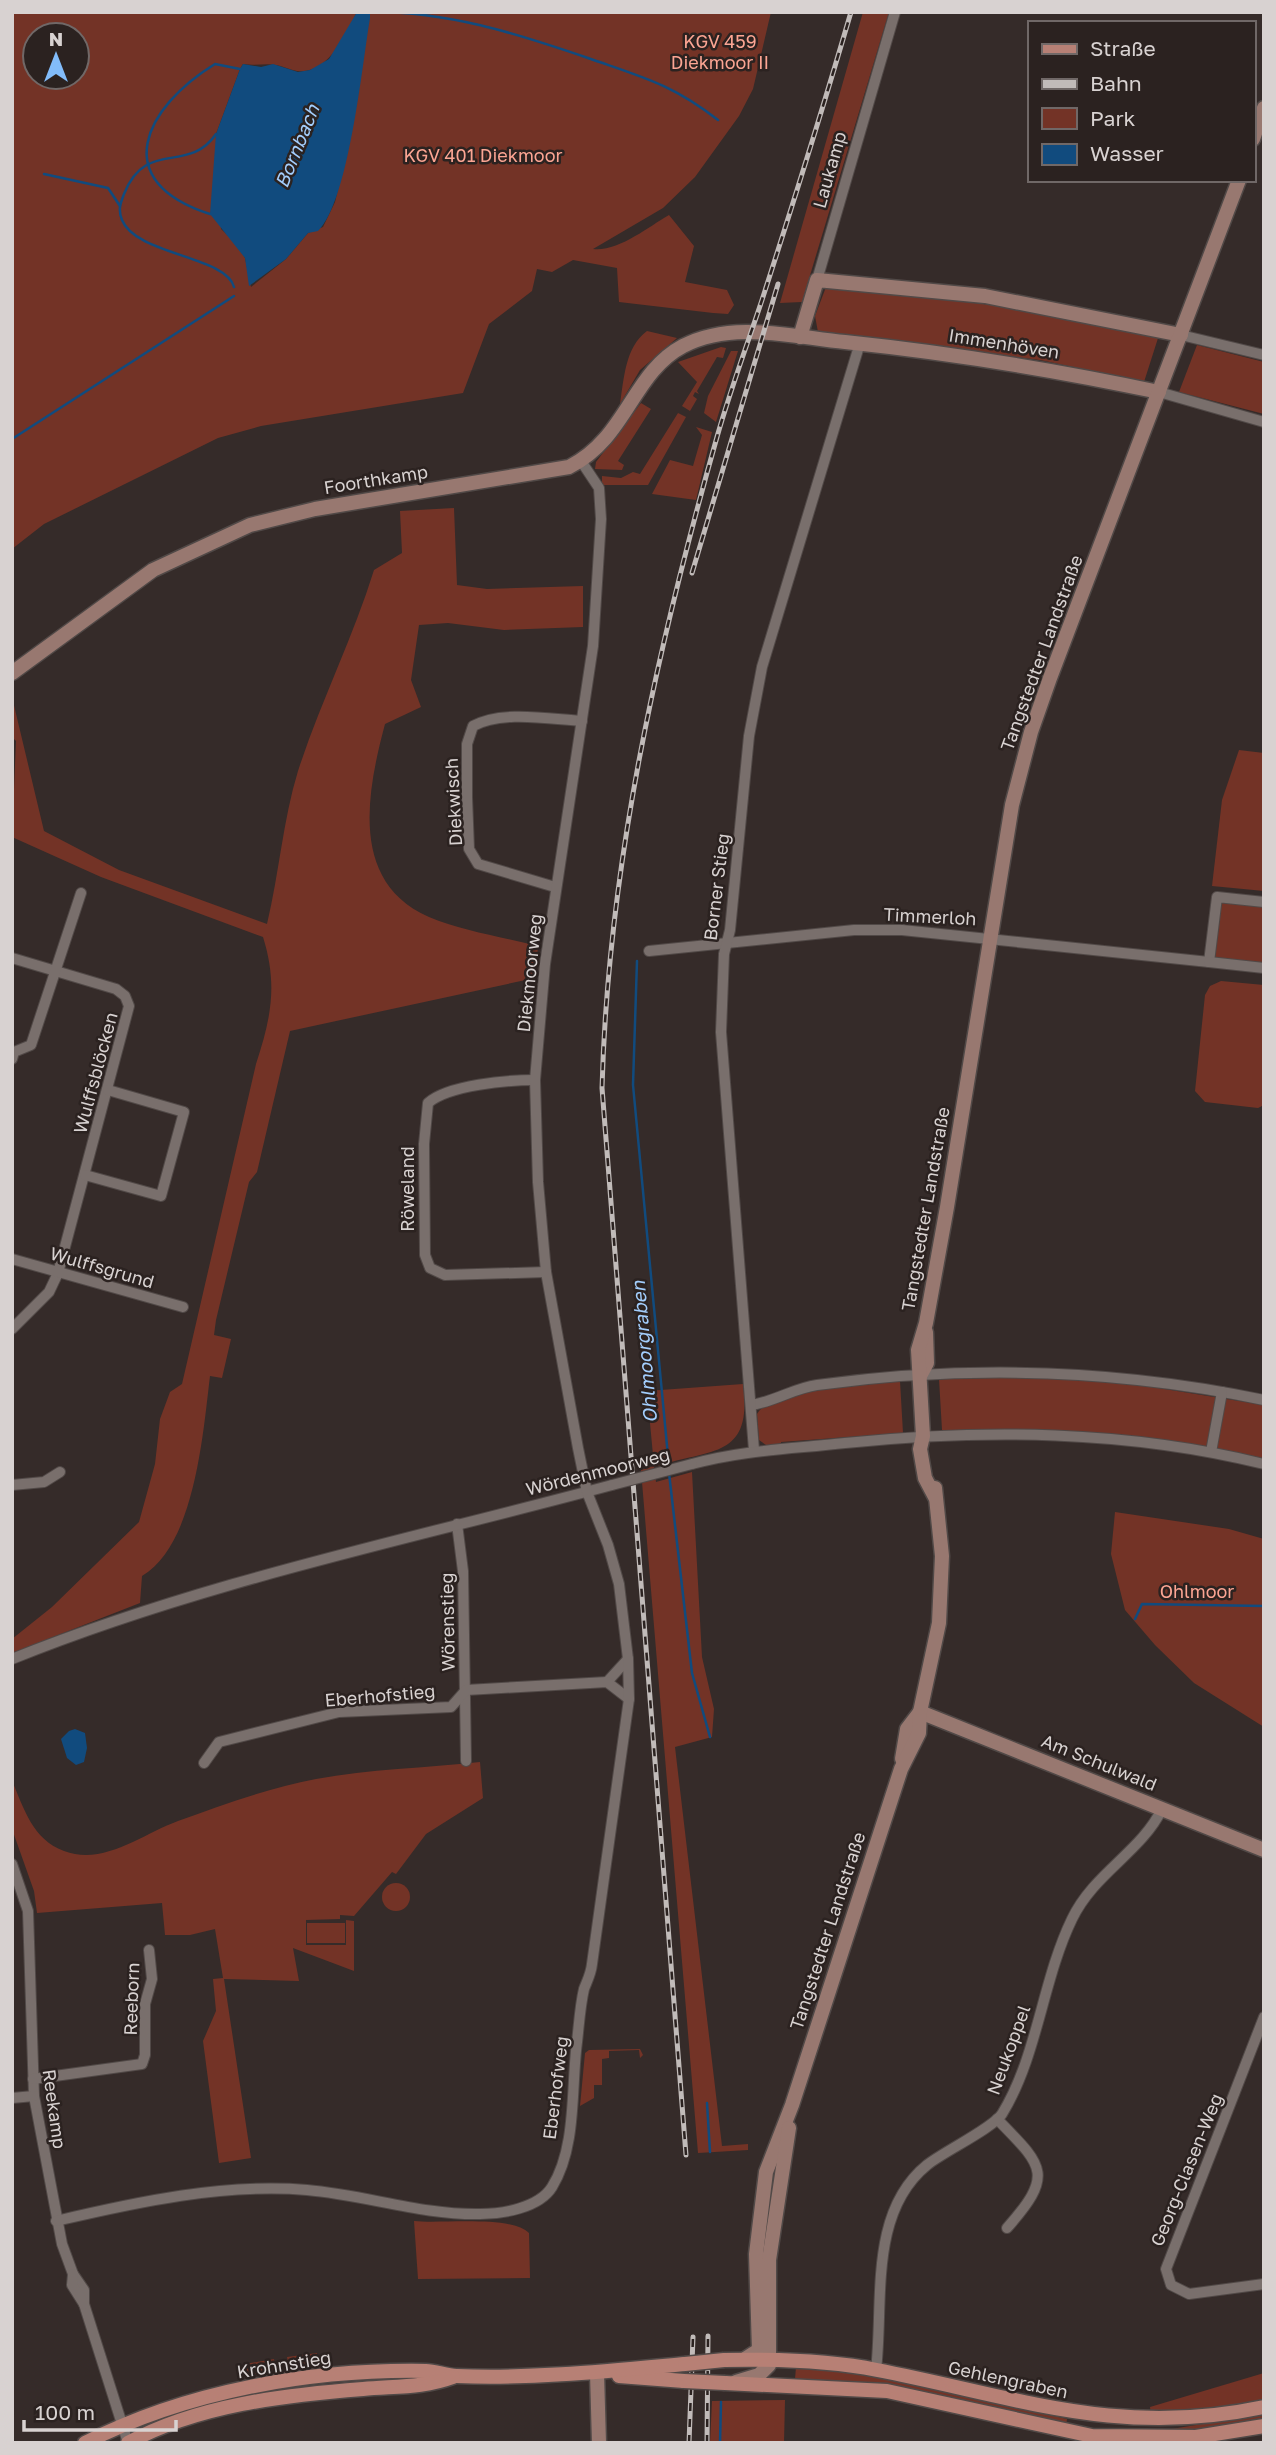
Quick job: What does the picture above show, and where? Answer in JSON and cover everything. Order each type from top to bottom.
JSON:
[{"type":"main road","name":"Krohnstieg","points":[[85,2443],[121,2425],[190,2402],[288,2382],[368,2373],[429,2371],[454,2376],[597,2373],[745,2359]]},
{"type":"main road","name":"Gehlengraben","points":[[745,2359],[876,2370],[1042,2408],[1095,2417],[1176,2419],[1231,2414],[1264,2407]]},
{"type":"main road","name":"Krohnstieg","points":[[597,2373],[684,2381],[760,2384]]},
{"type":"main road","name":"Krohnstieg","points":[[128,2443],[163,2426],[220,2410],[324,2393],[430,2385],[454,2376]]},
{"type":"main road","name":"Gehlengraben","points":[[760,2384],[887,2391],[1092,2440],[1196,2437],[1264,2426]]},
{"type":"street","name":"Laukamp","points":[[800,337],[894,12]]},
{"type":"street","points":[[1255,133],[1264,108]]},
{"type":"street","name":"Tangstedter Landstraße","points":[[769,2360],[769,2260],[779,2174],[792,2105],[901,1769],[905,1735],[919,1712],[934,1654],[942,1604],[942,1556],[930,1448],[923,1436],[920,1376],[927,1363],[926,1323],[1012,805],[1031,732],[1238,182]]},
{"type":"street","points":[[817,280],[985,296],[1181,335],[1264,355]]},
{"type":"street","name":"Immenhöven","points":[[733,332],[860,344],[1055,370],[1159,392],[1264,422]]},
{"type":"street","name":"Foorthkamp","points":[[12,673],[153,570],[250,525],[315,509],[569,467],[581,461],[613,431],[651,374],[670,355],[700,338],[733,332]]},
{"type":"street","name":"Borner Stieg","points":[[754,1450],[720,1031],[728,941],[749,736],[757,685],[772,628],[860,344]]},
{"type":"street","name":"Diekmoorweg","points":[[581,461],[599,488],[601,519],[593,646],[555,887],[535,1080],[538,1182],[545,1272],[587,1492]]},
{"type":"street","name":"Diekwisch","points":[[555,887],[478,864],[473,857],[469,849],[467,744],[473,726],[498,718],[582,721]]},
{"type":"street","points":[[12,1059],[14,1052],[31,1045],[81,893]]},
{"type":"street","points":[[1209,962],[1217,897],[1264,902]]},
{"type":"street","name":"Timmerloh","points":[[649,951],[728,941],[867,930],[929,931],[1264,968]]},
{"type":"street","name":"Wulffsblöcken","points":[[12,958],[116,989],[125,996],[129,1016],[58,1273]]},
{"type":"street","name":"Röweland","points":[[535,1080],[508,1080],[474,1087],[435,1097],[428,1103],[424,1133],[425,1255],[430,1268],[445,1275],[545,1272]]},
{"type":"street","points":[[85,1175],[161,1196],[184,1112],[108,1090]]},
{"type":"street","name":"Wulffsgrund","points":[[12,1259],[183,1307]]},
{"type":"street","points":[[12,1329],[49,1292],[58,1273]]},
{"type":"street","points":[[751,1405],[816,1385],[1012,1372],[1124,1377],[1264,1401]]},
{"type":"street","points":[[1211,1452],[1222,1392]]},
{"type":"street","name":"Wördenmoorweg","points":[[12,1659],[150,1610],[457,1524],[754,1450],[923,1436],[1054,1434],[1133,1440],[1211,1452],[1264,1464]]},
{"type":"street","points":[[12,1485],[44,1482],[60,1472]]},
{"type":"street","name":"Eberhofweg","points":[[56,2221],[200,2193],[267,2189],[323,2192],[403,2207],[466,2214],[505,2212],[545,2196],[554,2184],[568,2134],[576,2045],[584,1988],[592,1964],[629,1699],[628,1659],[619,1584],[608,1545],[587,1492]]},
{"type":"street","name":"Wörenstieg","points":[[457,1524],[461,1544],[466,1761]]},
{"type":"street","points":[[628,1659],[607,1682],[629,1699]]},
{"type":"street","name":"Eberhofstieg","points":[[205,1763],[219,1742],[339,1712],[451,1707],[466,1690],[607,1682]]},
{"type":"street","name":"Am Schulwald","points":[[919,1712],[1264,1850]]},
{"type":"street","name":"Neukoppel","points":[[876,2370],[884,2247],[894,2206],[919,2171],[998,2119],[1023,2068],[1072,1919],[1099,1878],[1153,1829],[1162,1809]]},
{"type":"street","name":"Reekamp","points":[[12,1864],[28,1911],[34,2095],[56,2221],[73,2274],[72,2285],[84,2304],[128,2443]]},
{"type":"street","name":"Reeborn","points":[[33,2079],[142,2064],[145,2055],[145,1996],[152,1979],[149,1950]]},
{"type":"street","name":"Georg-Clasen-Weg","points":[[1264,2017],[1166,2269],[1171,2285],[1186,2293],[1264,2284]]},
{"type":"street","points":[[12,2098],[34,2095]]},
{"type":"street","name":"Tangstedter Landstraße","points":[[745,2359],[759,2350],[756,2254],[765,2182],[780,2130],[792,2105]]},
{"type":"street","points":[[998,2119],[1033,2155],[1040,2172],[1033,2195],[1007,2228]]},
{"type":"street","points":[[728,2383],[759,2375],[768,2367],[769,2360]]},
{"type":"street","points":[[597,2373],[599,2443]]},
{"type":"street","points":[[1092,2440],[1095,2417]]},
{"type":"green space","points":[[12,12],[357,12],[334,51],[318,67],[297,71],[272,64],[243,64],[240,69],[216,134],[221,229],[237,244],[245,258],[251,287],[286,259],[308,233],[323,227],[335,202],[350,137],[370,12],[771,12],[753,89],[739,116],[695,177],[663,208],[593,249],[622,243],[669,215],[694,246],[685,282],[727,290],[734,305],[728,314],[619,302],[617,268],[573,260],[552,272],[537,269],[532,291],[489,324],[463,393],[261,426],[218,438],[44,524],[12,549]]},
{"type":"green space","points":[[863,12],[889,12],[802,302],[780,303]]},
{"type":"green space","points":[[826,287],[992,305],[1159,335],[1144,382],[1040,360],[818,332],[815,316]]},
{"type":"green space","points":[[647,331],[677,338],[640,370],[620,404],[630,355]]},
{"type":"green space","points":[[1197,345],[1264,362],[1264,414],[1179,392]]},
{"type":"green space","points":[[721,347],[726,348],[723,358],[717,357],[697,391],[699,394],[695,392],[693,396],[697,399],[690,411],[682,406],[697,382],[678,362]]},
{"type":"green space","points":[[731,351],[738,351],[716,422],[704,413],[708,396]]},
{"type":"green space","points":[[641,403],[651,409],[618,461],[624,465],[622,470],[595,469],[596,462]]},
{"type":"green space","points":[[678,413],[686,417],[648,485],[602,485],[602,476],[621,478],[633,472],[640,474]]},
{"type":"green space","points":[[696,427],[712,432],[696,500],[652,494],[670,460],[693,466],[702,435]]},
{"type":"green space","points":[[454,508],[457,585],[487,589],[583,586],[583,627],[504,630],[448,623],[419,625],[411,680],[421,707],[385,724],[373,778],[370,833],[375,858],[386,882],[403,901],[442,922],[538,946],[535,978],[290,1031],[257,1172],[249,1182],[216,1320],[214,1335],[231,1339],[222,1378],[210,1376],[193,1486],[174,1540],[160,1561],[142,1576],[140,1603],[12,1653],[12,1639],[52,1607],[139,1522],[155,1464],[160,1419],[170,1392],[182,1384],[256,1064],[266,1032],[271,986],[268,954],[263,937],[101,877],[12,837],[16,741],[12,737],[12,697],[44,831],[119,870],[267,924],[298,771],[374,570],[402,553],[400,511]]},
{"type":"green space","points":[[1239,750],[1264,753],[1264,891],[1212,886],[1222,800]]},
{"type":"green space","points":[[1222,900],[1264,904],[1264,963],[1215,958]]},
{"type":"green space","points":[[1221,981],[1264,985],[1264,1105],[1258,1108],[1205,1102],[1195,1091],[1205,995],[1210,986]]},
{"type":"green space","points":[[1050,1377],[1121,1382],[1264,1405],[1264,1460],[1143,1439],[1064,1433],[942,1430],[939,1379]]},
{"type":"green space","points":[[900,1381],[903,1433],[781,1442],[781,1446],[766,1445],[759,1440],[757,1414],[782,1397],[823,1388]]},
{"type":"green space","points":[[743,1384],[744,1409],[741,1426],[734,1439],[709,1452],[654,1467],[656,1482],[692,1472],[702,1657],[714,1709],[712,1737],[675,1747],[722,2146],[748,2144],[748,2150],[698,2153],[641,1470],[654,1466],[647,1391]]},
{"type":"green space","name":"Ohlmoor","points":[[1115,1512],[1229,1529],[1264,1539],[1264,1727],[1194,1683],[1155,1645],[1125,1610],[1111,1554]]},
{"type":"green space","points":[[480,1762],[483,1798],[426,1834],[396,1874],[392,1872],[354,1916],[340,1915],[340,1919],[306,1920],[306,1945],[346,1945],[346,1920],[354,1921],[354,1971],[293,1948],[299,1981],[224,1979],[251,2158],[219,2163],[203,2041],[216,2011],[213,1979],[223,1978],[215,1929],[190,1935],[165,1935],[162,1903],[37,1913],[34,1891],[12,1829],[12,1781],[30,1822],[44,1839],[53,1846],[79,1855],[108,1852],[212,1809],[298,1783],[356,1773]]},
{"type":"green space","points":[[396,1883],[406,1887],[410,1897],[406,1907],[396,1911],[386,1907],[382,1897],[386,1887]]},
{"type":"green space","points":[[307,1923],[345,1923],[345,1943],[307,1943]]},
{"type":"green space","points":[[640,2049],[643,2055],[640,2058],[639,2050],[609,2051],[609,2058],[602,2059],[602,2085],[594,2085],[594,2098],[580,2106],[585,2053],[589,2050]]},
{"type":"green space","points":[[414,2221],[492,2222],[520,2227],[529,2233],[530,2278],[418,2279]]},
{"type":"green space","points":[[317,2353],[318,2364],[289,2368],[287,2357]]},
{"type":"green space","points":[[274,2359],[276,2370],[247,2376],[245,2364]]},
{"type":"green space","points":[[796,2367],[876,2376],[1067,2419],[1066,2426],[888,2385],[795,2379]]},
{"type":"green space","points":[[1264,2373],[1264,2403],[1151,2415],[1150,2407]]},
{"type":"green space","points":[[785,2400],[784,2443],[710,2443],[712,2401]]},
{"type":"green space","points":[[1264,2414],[1264,2420],[1209,2430],[1159,2431]]},
{"type":"water","points":[[357,12],[370,12],[370,18],[353,131],[338,192],[329,215],[318,231],[308,233],[286,259],[249,286],[245,258],[210,214],[216,134],[240,69],[243,64],[261,67],[273,64],[298,72],[310,70],[329,59]]},
{"type":"water","points":[[75,1729],[85,1733],[87,1748],[84,1762],[76,1765],[67,1758],[61,1739]]},
{"type":"waterway","points":[[369,12],[426,15],[480,25],[534,40],[656,83],[686,98],[718,120]]},
{"type":"waterway","points":[[210,214],[178,200],[157,183],[148,163],[148,143],[155,122],[170,101],[190,81],[215,64],[240,69]]},
{"type":"waterway","points":[[216,134],[205,146],[193,153],[155,161],[144,167],[133,177],[124,194],[120,213],[131,232],[144,241],[215,268],[227,277],[234,287]]},
{"type":"waterway","points":[[44,174],[108,188],[120,206]]},
{"type":"waterway","name":"Bornbach","points":[[12,439],[234,296]]},
{"type":"waterway","name":"Ohlmoorgraben","points":[[637,961],[633,1085],[669,1467]]},
{"type":"waterway","name":"Ohlmoorgraben","points":[[669,1473],[692,1673],[710,1737]]},
{"type":"waterway","name":"Ohlmoorgraben","points":[[1135,1619],[1142,1604],[1264,1606]]},
{"type":"waterway","name":"Ohlmoorgraben","points":[[707,2103],[710,2152]]},
{"type":"waterway","name":"Ohlmoorgraben","points":[[720,2443],[721,2402]]},
{"type":"railway","points":[[686,2155],[602,1088],[606,1005],[625,841],[639,759],[675,597],[722,420],[785,228],[851,12]]},
{"type":"railway","points":[[692,573],[778,284]]},
{"type":"railway","points":[[707,2443],[708,2336]]},
{"type":"railway","points":[[689,2443],[693,2337]]},
{"type":"park label","name":"KGV 459 Diekmoor II","points":[[720,52]]},
{"type":"park label","name":"KGV 401 Diekmoor","points":[[483,156]]}]
